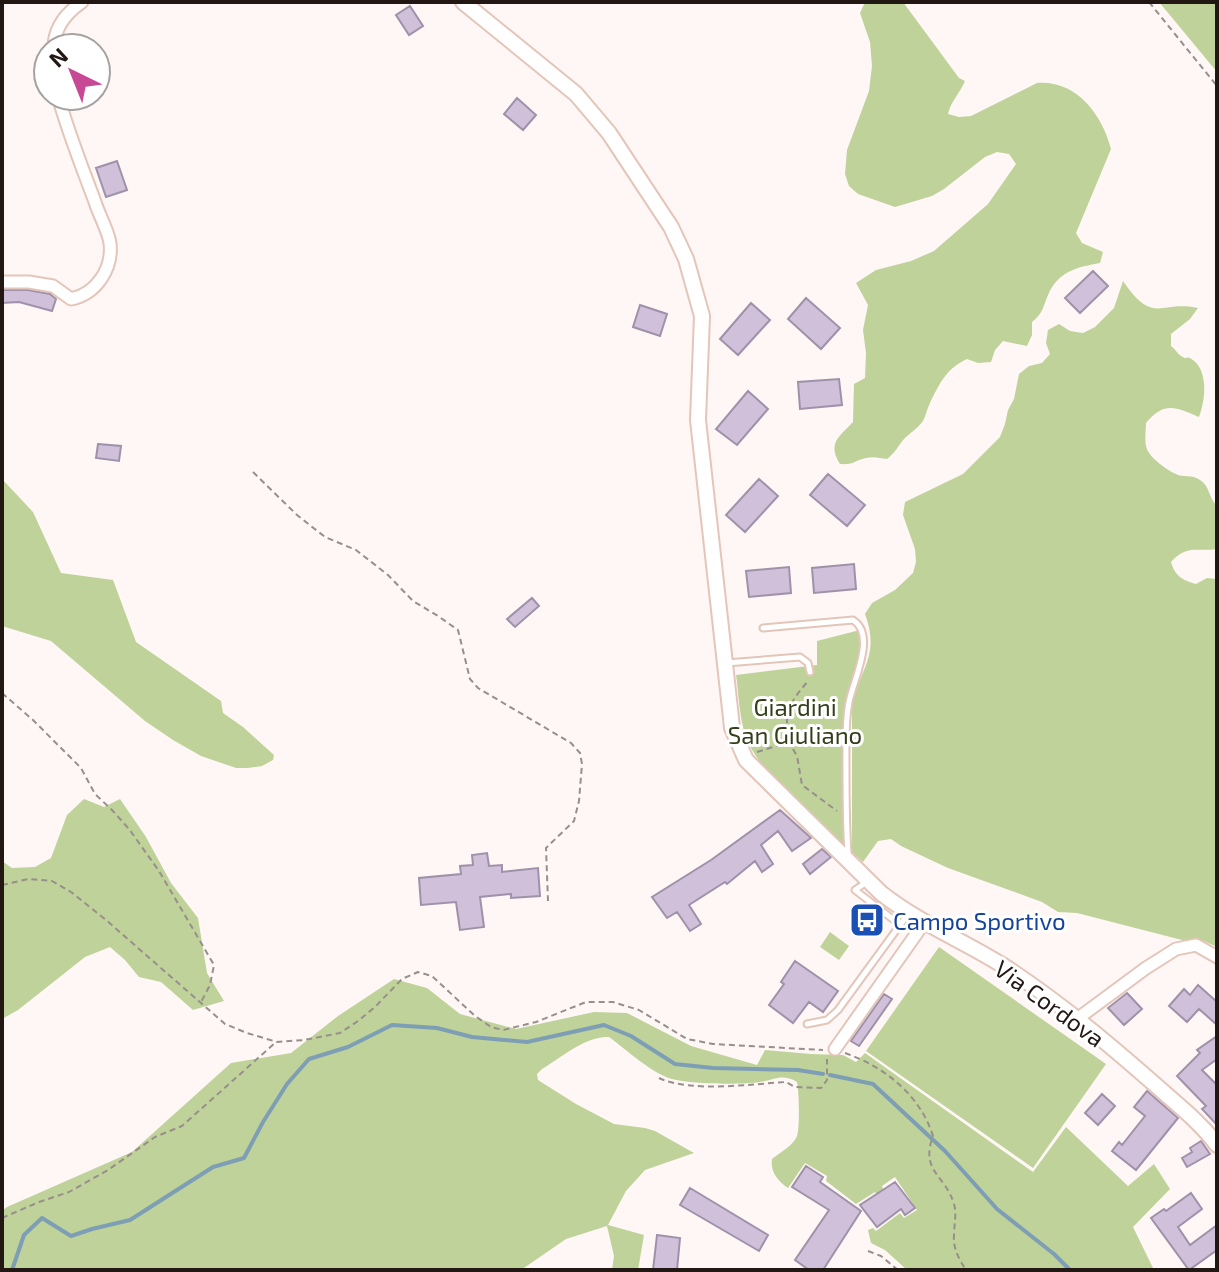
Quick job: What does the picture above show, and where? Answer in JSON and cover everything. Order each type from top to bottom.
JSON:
[{"type":"street","points":[[56,32],[65,17],[82,2]]},
{"type":"street","points":[[463,2],[576,94],[591,111],[671,227],[686,259],[702,316],[698,420],[732,728],[746,760]]},
{"type":"street","points":[[2,282],[53,286],[71,299],[91,290],[101,280],[108,265],[110,243],[63,112]]},
{"type":"street","name":"Via Cordova","points":[[746,760],[848,858],[904,919],[924,923],[1000,964],[1040,991],[1140,1072],[1201,1126],[1217,1145]]},
{"type":"street","points":[[835,1049],[924,923]]},
{"type":"street","points":[[1077,1019],[1176,949],[1196,945],[1217,957]]},
{"type":"lane","points":[[763,628],[853,620],[862,629],[864,647],[849,705],[846,740],[848,858]]},
{"type":"lane","points":[[725,663],[800,657],[808,663],[810,672]]},
{"type":"lane","points":[[807,1024],[827,1020],[838,1010],[904,919]]},
{"type":"path","points":[[1149,2],[1217,86]]},
{"type":"path","points":[[253,472],[297,515],[325,537],[356,550],[388,575],[413,601],[458,630],[470,679],[478,688],[571,743],[580,753],[579,801],[574,821],[546,848],[548,901]]},
{"type":"path","points":[[810,672],[810,679],[791,702],[786,729],[797,756],[802,785],[846,816]]},
{"type":"path","points":[[2,693],[81,768],[95,794],[129,829],[159,871],[214,965],[210,985],[201,1003]]},
{"type":"path","points":[[746,760],[754,753],[790,744]]},
{"type":"path","points":[[2,885],[28,879],[52,881],[106,920],[225,1024],[277,1042],[340,1033],[375,1007],[402,979],[418,972],[432,976],[475,1016],[491,1027],[503,1030],[536,1022],[586,1002],[613,1002],[639,1010],[687,1039],[713,1044],[828,1049],[827,1080],[821,1088],[795,1087],[786,1082],[692,1086],[671,1084],[659,1078]]},
{"type":"path","points":[[2,1218],[69,1192],[108,1170],[155,1137],[182,1126],[277,1042]]},
{"type":"path","points":[[835,1049],[864,1060],[900,1083],[924,1114],[933,1136],[928,1151],[931,1164],[954,1202],[954,1246],[966,1270]]},
{"type":"path","points":[[868,1251],[881,1256],[898,1270]]},
{"type":"green space","points":[[865,2],[903,2],[959,78],[965,81],[948,114],[971,116],[1037,83],[1051,84],[1064,87],[1085,102],[1101,124],[1111,149],[1076,233],[1082,243],[1103,252],[1100,263],[1077,269],[1057,280],[1041,313],[1032,322],[1032,335],[1027,346],[1003,341],[995,350],[991,362],[978,363],[967,359],[954,367],[937,389],[923,421],[887,459],[869,457],[840,464],[836,457],[836,441],[853,422],[854,384],[865,378],[863,330],[868,305],[856,283],[876,270],[934,251],[988,204],[1016,164],[1009,154],[997,152],[985,157],[932,196],[895,207],[858,194],[849,186],[845,174],[847,150],[869,91],[872,66],[870,42],[860,13]]},
{"type":"green space","points":[[1159,2],[1217,2],[1217,72]]},
{"type":"green space","points":[[1123,281],[1142,303],[1150,307],[1198,308],[1171,334],[1171,346],[1181,356],[1193,360],[1202,372],[1204,395],[1199,417],[1171,408],[1159,411],[1146,423],[1145,440],[1155,460],[1176,474],[1200,480],[1217,506],[1217,549],[1187,551],[1171,562],[1177,574],[1196,584],[1207,578],[1217,579],[1217,947],[1204,941],[1182,940],[1077,913],[1058,912],[1042,902],[948,868],[891,839],[878,841],[863,862],[852,853],[852,704],[870,651],[871,640],[865,614],[872,603],[895,590],[913,573],[915,549],[903,515],[905,502],[963,474],[1000,437],[1014,399],[1019,374],[1029,366],[1042,363],[1050,354],[1046,343],[1048,330],[1059,324],[1070,331],[1083,333],[1095,327],[1114,308]]},
{"type":"green space","points":[[2,479],[33,512],[61,573],[113,580],[136,642],[221,701],[223,713],[274,755],[273,760],[262,766],[236,768],[201,756],[145,721],[51,641],[2,626]]},
{"type":"green space","name":"Giardini San Giuliano","points":[[860,630],[861,654],[846,705],[845,847],[775,781],[753,751],[742,722],[736,675],[817,665],[817,641]]},
{"type":"green space","points":[[84,799],[104,807],[120,799],[146,837],[171,883],[198,918],[207,973],[224,1001],[193,1010],[161,982],[139,977],[110,947],[85,957],[2,1019],[2,861],[12,868],[35,867],[51,858],[67,815]]},
{"type":"green space","points":[[830,932],[849,946],[839,960],[820,947]]},
{"type":"green space","points":[[939,947],[1106,1064],[1033,1168],[866,1051]]},
{"type":"green space","points":[[394,979],[427,988],[460,1014],[516,1029],[594,1012],[627,1013],[691,1046],[757,1065],[765,1050],[843,1055],[856,1062],[865,1053],[1033,1172],[1066,1127],[1128,1186],[1154,1164],[1170,1189],[1133,1227],[1154,1270],[907,1270],[885,1250],[871,1243],[868,1230],[873,1228],[876,1231],[900,1213],[904,1218],[917,1210],[895,1177],[882,1186],[884,1191],[878,1196],[875,1192],[856,1204],[826,1181],[827,1176],[805,1163],[788,1188],[776,1176],[772,1159],[790,1146],[797,1136],[797,1082],[783,1078],[728,1084],[672,1079],[648,1067],[609,1037],[582,1044],[537,1074],[538,1080],[614,1124],[655,1131],[694,1153],[645,1170],[626,1191],[608,1225],[644,1235],[638,1270],[612,1270],[614,1256],[607,1226],[566,1239],[521,1270],[2,1270],[2,1211],[7,1207],[132,1152],[231,1063],[291,1053],[338,1016]]},
{"type":"building","points":[[410,6],[423,26],[409,35],[396,15]]},
{"type":"building","points":[[517,98],[536,115],[523,130],[504,114]]},
{"type":"building","points":[[117,161],[127,190],[106,197],[96,168]]},
{"type":"building","points":[[1093,271],[1108,286],[1080,313],[1065,298]]},
{"type":"building","points":[[2,290],[28,290],[50,294],[56,299],[52,311],[19,302],[2,303]]},
{"type":"building","points":[[806,298],[840,328],[821,349],[788,319]]},
{"type":"building","points":[[751,303],[770,320],[738,355],[720,339]]},
{"type":"building","points":[[640,305],[667,314],[660,336],[633,327]]},
{"type":"building","points":[[839,379],[842,405],[800,409],[798,382]]},
{"type":"building","points":[[748,391],[768,409],[737,445],[716,429]]},
{"type":"building","points":[[98,444],[121,446],[119,461],[96,458]]},
{"type":"building","points":[[828,474],[865,505],[847,526],[810,495]]},
{"type":"building","points":[[759,479],[778,496],[745,532],[726,515]]},
{"type":"building","points":[[854,564],[856,589],[814,593],[812,568]]},
{"type":"building","points":[[789,567],[791,593],[749,597],[746,571]]},
{"type":"building","points":[[532,598],[539,606],[515,627],[507,619]]},
{"type":"building","points":[[780,810],[811,838],[792,851],[778,831],[761,845],[773,864],[762,872],[755,861],[727,884],[725,882],[689,905],[701,924],[690,931],[677,912],[667,918],[652,897],[711,860]]},
{"type":"building","points":[[822,849],[831,857],[810,874],[803,864]]},
{"type":"building","points":[[487,853],[489,866],[502,865],[502,872],[538,868],[540,896],[511,898],[511,894],[480,897],[484,927],[460,930],[456,902],[421,905],[419,878],[461,874],[460,866],[473,865],[472,855]]},
{"type":"building","points":[[795,961],[838,991],[823,1012],[809,1002],[793,1023],[769,1005]]},
{"type":"building","points":[[1198,985],[1217,1002],[1217,1025],[1199,1009],[1187,1022],[1169,1006],[1184,989],[1190,995]]},
{"type":"building","points":[[1127,993],[1142,1009],[1124,1025],[1108,1008]]},
{"type":"building","points":[[884,994],[892,999],[859,1046],[851,1041]]},
{"type":"building","points":[[1217,1036],[1217,1059],[1202,1070],[1217,1085],[1217,1125],[1202,1109],[1206,1106],[1177,1076],[1200,1053],[1197,1050]]},
{"type":"building","points":[[1147,1091],[1178,1118],[1136,1170],[1112,1151],[1119,1142],[1122,1145],[1145,1116],[1134,1107]]},
{"type":"building","points":[[1102,1094],[1115,1106],[1098,1125],[1085,1113]]},
{"type":"building","points":[[1201,1141],[1210,1154],[1187,1167],[1182,1158]]},
{"type":"building","points":[[806,1166],[823,1177],[820,1182],[861,1211],[823,1270],[809,1270],[795,1260],[829,1210],[792,1187]]},
{"type":"building","points":[[895,1182],[915,1208],[905,1215],[901,1209],[877,1227],[860,1205]]},
{"type":"building","points":[[690,1188],[768,1235],[759,1251],[680,1205]]},
{"type":"building","points":[[1191,1193],[1202,1209],[1178,1227],[1190,1245],[1217,1225],[1217,1250],[1189,1270],[1151,1218]]},
{"type":"building","points":[[657,1235],[680,1238],[677,1270],[653,1270]]},
{"type":"waterway","points":[[12,1270],[24,1235],[42,1218],[71,1236],[130,1220],[213,1167],[244,1158],[287,1084],[309,1059],[348,1047],[392,1025],[437,1028],[472,1037],[527,1042],[604,1025],[631,1036],[675,1064],[823,1074]]},
{"type":"waterway","points":[[830,1075],[873,1084],[945,1151],[997,1209],[1070,1270]]},
{"type":"place","name":"Campo Sportivo","points":[[867,920]]}]
